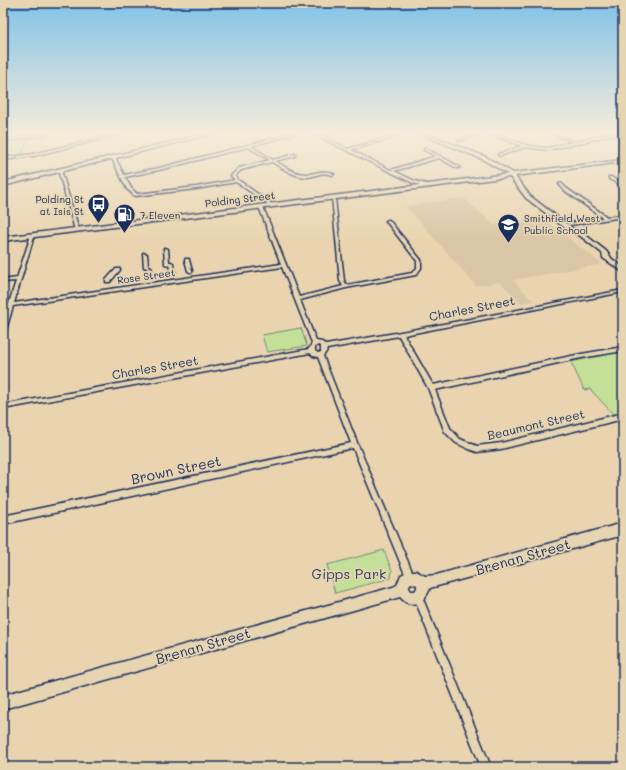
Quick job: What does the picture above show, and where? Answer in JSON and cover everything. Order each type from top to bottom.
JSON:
[{"type":"main road","points":[[3,184],[60,170]]},
{"type":"main road","points":[[498,170],[510,176]]},
{"type":"main road","points":[[505,170],[528,197],[571,230],[572,235],[596,253],[609,259],[623,270]]},
{"type":"main road","name":"Polding Street","points":[[3,239],[333,198],[414,185],[429,186],[556,170]]},
{"type":"main road","name":"Brenan Street","points":[[422,583],[436,582],[623,529]]},
{"type":"main road","points":[[410,576],[415,576],[422,583],[423,591],[418,597],[408,595],[403,589],[404,580],[410,576]]},
{"type":"main road","name":"Brenan Street","points":[[3,702],[403,589]]},
{"type":"street","points":[[60,170],[77,230]]},
{"type":"street","points":[[120,170],[129,189],[136,195],[196,188],[237,181]]},
{"type":"street","points":[[123,176],[154,170]]},
{"type":"street","points":[[239,170],[233,176],[237,181],[271,205]]},
{"type":"street","points":[[290,170],[304,176],[325,171],[332,174]]},
{"type":"street","points":[[391,171],[414,185]]},
{"type":"street","points":[[610,178],[623,185]]},
{"type":"street","points":[[561,184],[565,189],[606,218]]},
{"type":"street","points":[[333,198],[342,281],[346,287]]},
{"type":"street","points":[[261,207],[315,345]]},
{"type":"street","points":[[564,224],[623,216]]},
{"type":"street","points":[[297,299],[346,287],[409,276],[418,272],[420,265],[418,258],[388,221]]},
{"type":"street","points":[[3,223],[3,239]]},
{"type":"street","points":[[3,330],[12,305],[32,236]]},
{"type":"street","points":[[166,250],[173,272]]},
{"type":"street","points":[[145,254],[147,267],[150,273]]},
{"type":"street","points":[[187,260],[190,271]]},
{"type":"street","name":"Rose Street","points":[[12,305],[284,265]]},
{"type":"street","points":[[108,281],[118,270]]},
{"type":"street","points":[[3,281],[19,279]]},
{"type":"street","name":"Charles Street","points":[[325,347],[401,334],[623,291]]},
{"type":"street","name":"Beaumont Street","points":[[401,334],[431,388],[447,430],[458,441],[477,449],[501,446],[623,416]]},
{"type":"street","points":[[315,345],[325,347],[325,352],[320,354],[311,352],[311,348],[315,345]]},
{"type":"street","points":[[431,388],[581,356],[623,349]]},
{"type":"street","name":"Charles Street","points":[[3,407],[311,352]]},
{"type":"street","points":[[320,354],[355,445],[410,576]]},
{"type":"street","name":"Brown Street","points":[[3,520],[355,445]]},
{"type":"street","points":[[418,597],[486,767]]},
{"type":"shaded area","name":"Smithfield West Public School","points":[[464,198],[494,225],[543,218],[602,264],[513,280],[533,301],[521,303],[500,282],[476,286],[406,206]]},
{"type":"green space","points":[[301,328],[307,346],[267,352],[262,335]]},
{"type":"green space","points":[[615,352],[623,353],[623,412],[614,415],[590,389],[584,390],[571,362]]},
{"type":"green space","name":"Gipps Park","points":[[384,550],[392,571],[391,578],[335,593],[327,565]]},
{"type":"place","name":"Polding St at Isis St","points":[[99,224]]},
{"type":"place","name":"7 Eleven","points":[[124,234]]},
{"type":"place","name":"Smithfield West Public School","points":[[509,244]]}]
